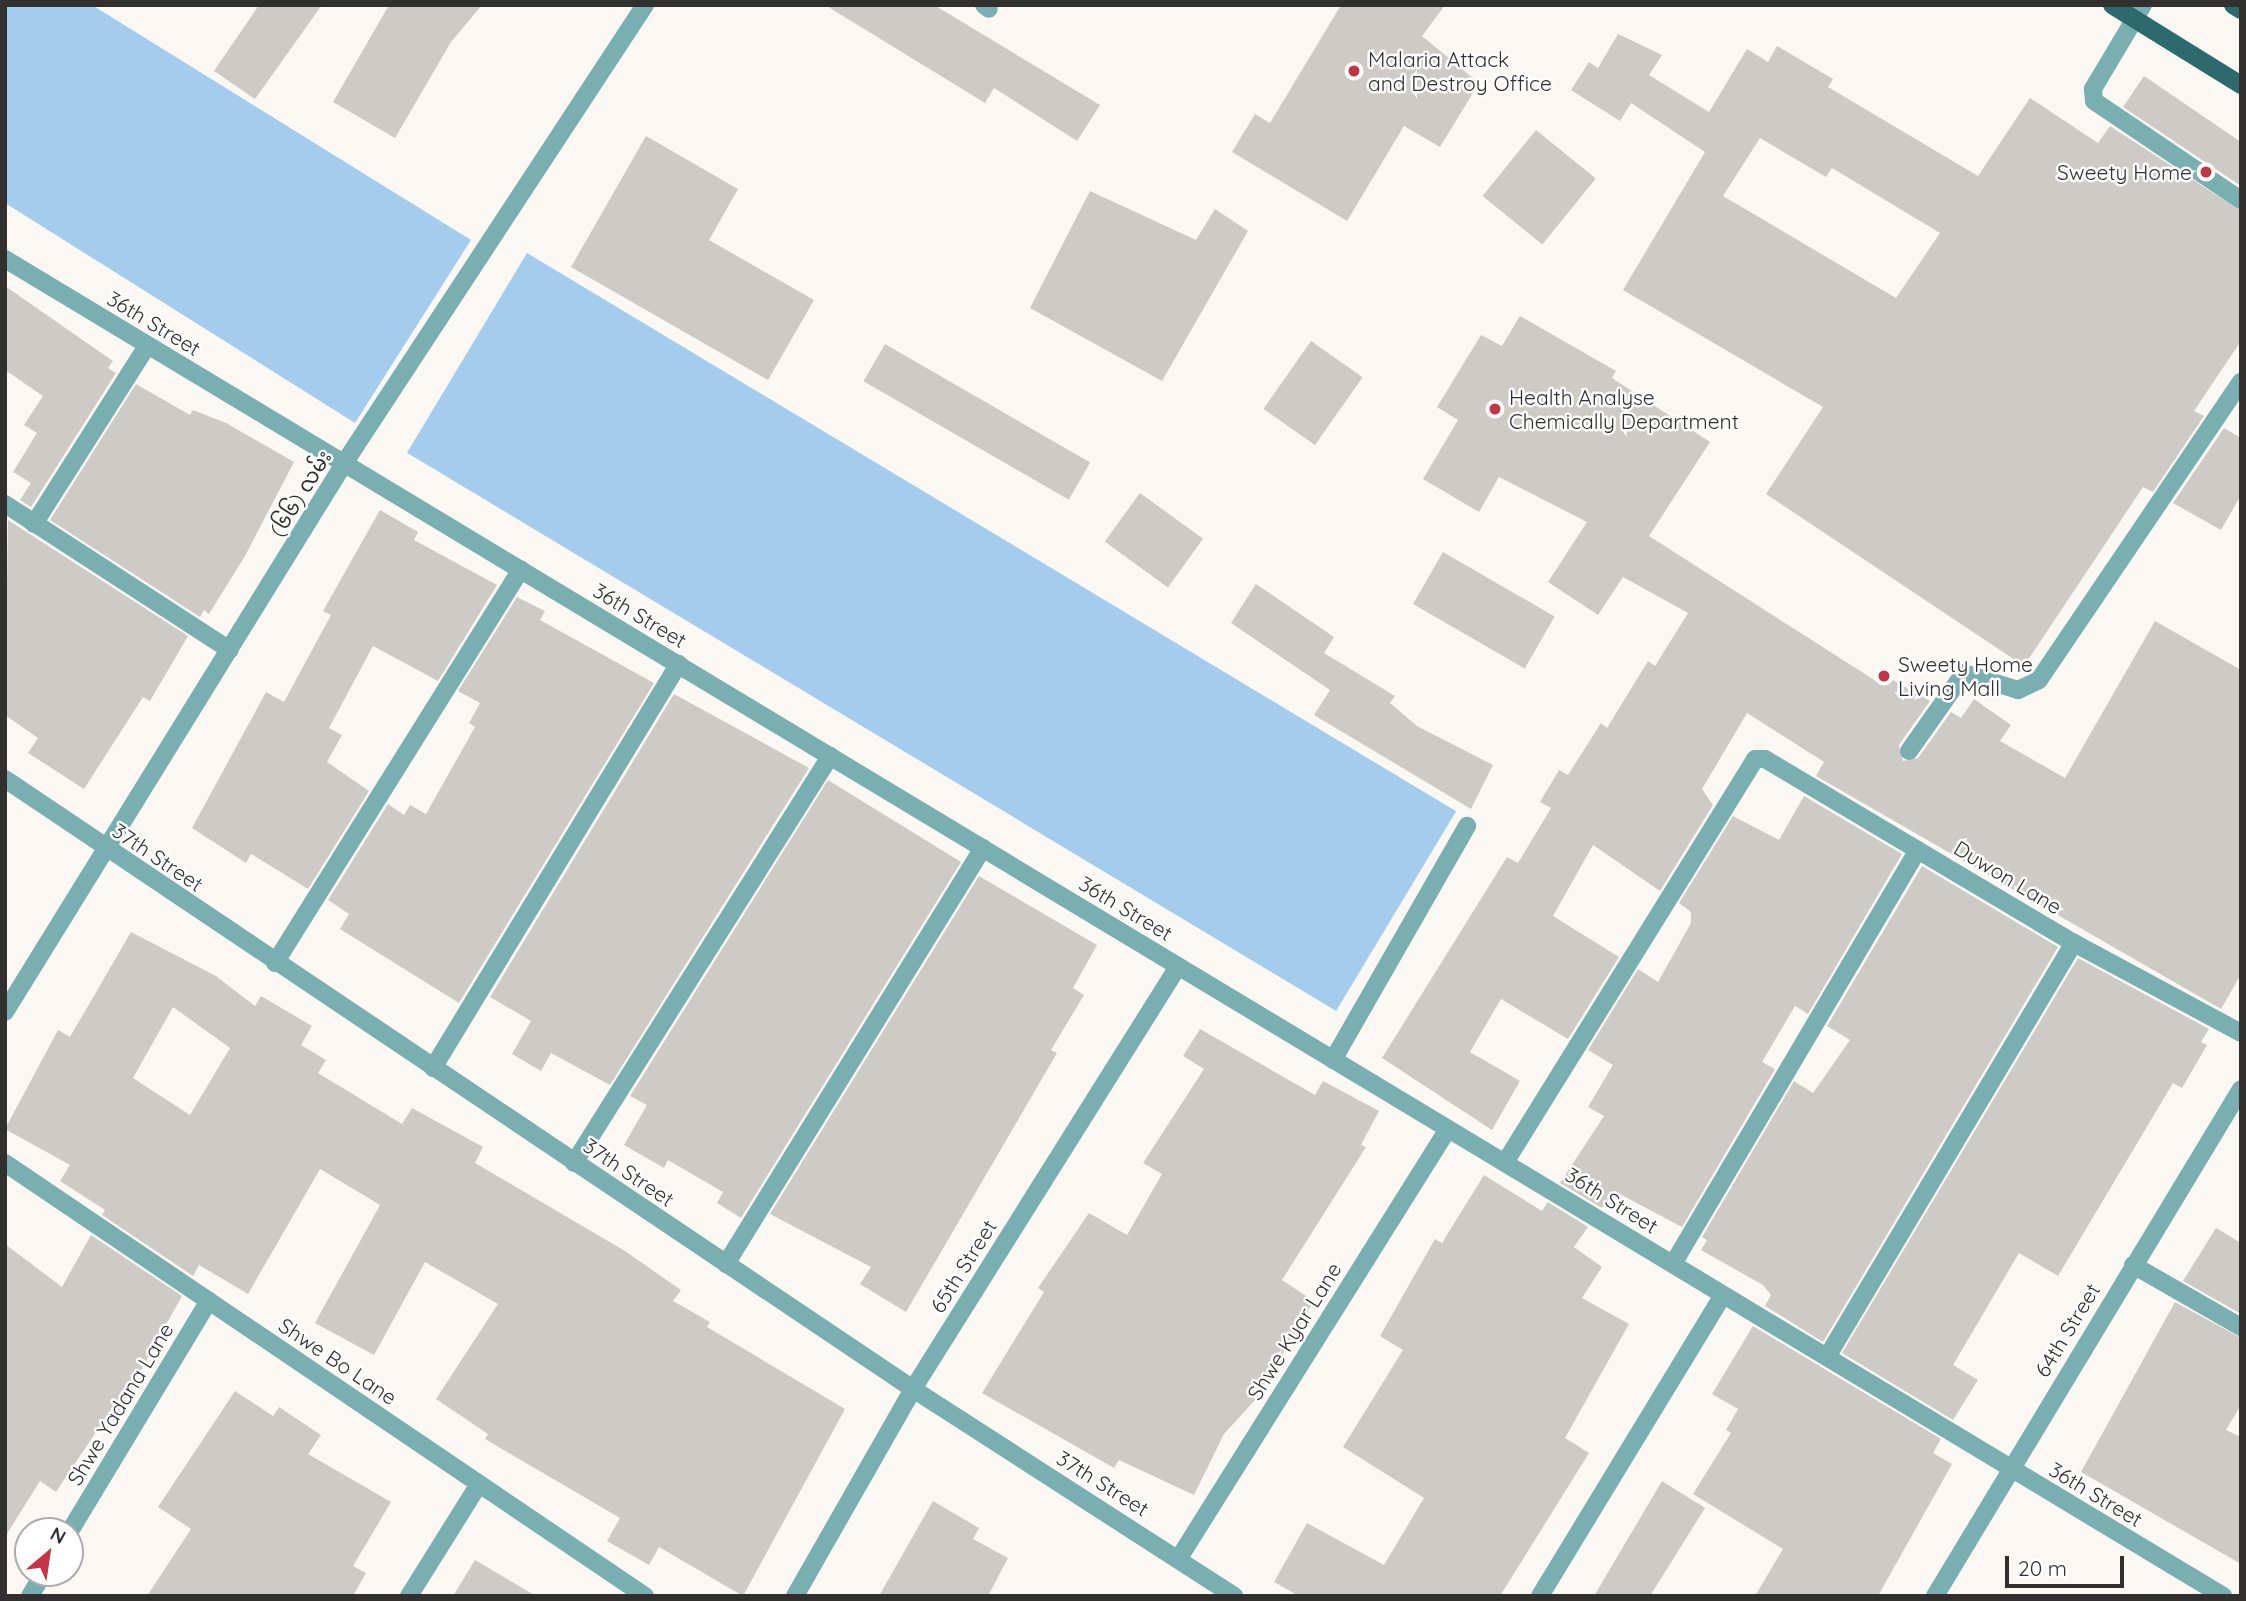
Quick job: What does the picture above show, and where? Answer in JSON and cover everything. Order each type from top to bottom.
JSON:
[{"type":"main road","points":[[2112,5],[2138,12],[2241,85]]},
{"type":"main road","points":[[2233,5],[2241,10]]},
{"type":"street","name":"(၆၆) လမ်း","points":[[5,1012],[345,462],[645,5]]},
{"type":"street","points":[[2138,12],[2093,89],[2094,101],[2241,200]]},
{"type":"street","name":"36th Street","points":[[5,259],[1448,1129],[1506,1161],[2222,1596]]},
{"type":"street","points":[[34,524],[147,346]]},
{"type":"street","points":[[1909,751],[1964,673],[2018,690],[2039,680],[2241,382]]},
{"type":"street","points":[[5,504],[229,650]]},
{"type":"street","points":[[275,963],[522,569]]},
{"type":"street","points":[[433,1068],[679,664]]},
{"type":"street","points":[[574,1163],[830,756]]},
{"type":"street","name":"Duwon Lane","points":[[1506,1161],[1755,759],[1765,759],[2074,943],[2241,1033]]},
{"type":"street","name":"37th Street","points":[[5,779],[106,850],[913,1389],[1179,1558],[1234,1596]]},
{"type":"street","points":[[1334,1060],[1467,826]]},
{"type":"street","points":[[726,1264],[983,848]]},
{"type":"street","points":[[1673,1264],[1918,850]]},
{"type":"street","points":[[1827,1357],[2074,943]]},
{"type":"street","name":"65th Street","points":[[795,1596],[913,1389],[1178,966]]},
{"type":"street","name":"64th Street","points":[[1935,1596],[2009,1468],[2241,1089]]},
{"type":"street","name":"Shwe Kyar Lane","points":[[1179,1558],[1448,1129]]},
{"type":"street","name":"Shwe Bo Lane","points":[[5,1163],[645,1596]]},
{"type":"street","points":[[2133,1265],[2241,1327]]},
{"type":"street","points":[[1540,1596],[1723,1295]]},
{"type":"street","name":"Shwe Yadana Lane","points":[[78,1517],[209,1301]]},
{"type":"street","points":[[409,1596],[479,1484]]},
{"type":"water","points":[[5,5],[92,5],[471,240],[355,423],[5,203]]},
{"type":"water","points":[[527,253],[1456,811],[1336,1011],[407,453]]},
{"type":"building","points":[[259,5],[322,5],[255,99],[214,71]]},
{"type":"building","points":[[389,5],[482,5],[451,42],[395,138],[333,102]]},
{"type":"building","points":[[825,5],[934,5],[1100,105],[1077,141],[994,88],[985,103]]},
{"type":"building","points":[[1341,5],[1445,5],[1422,36],[1479,83],[1440,147],[1404,126],[1347,221],[1232,152],[1255,114],[1270,123]]},
{"type":"building","points":[[1618,34],[1662,55],[1649,75],[1709,112],[1747,49],[1768,62],[1777,46],[1833,79],[1828,87],[1978,176],[2030,98],[2098,143],[2110,126],[2241,211],[2241,341],[2194,411],[2204,416],[2153,492],[2143,487],[2024,666],[1766,494],[1823,407],[1623,290],[1705,152],[1631,103],[1620,121],[1571,90],[1589,62],[1598,68]],"holes":[[[1760,138],[1826,177],[1832,168],[1940,233],[1896,298],[1723,196]]]},
{"type":"building","points":[[2144,76],[2241,142],[2241,186],[2123,107]]},
{"type":"building","points":[[1536,130],[1596,178],[1542,245],[1483,196]]},
{"type":"building","points":[[646,136],[738,189],[709,240],[814,300],[768,380],[571,267]]},
{"type":"building","points":[[1090,191],[1196,240],[1215,209],[1248,231],[1162,381],[1030,308]]},
{"type":"building","points":[[5,286],[113,361],[108,368],[116,373],[31,507],[20,500],[31,483],[13,472],[37,433],[24,425],[43,396],[5,370]]},
{"type":"building","points":[[1520,316],[1616,371],[1612,378],[1710,442],[1649,536],[1879,683],[1884,675],[1930,701],[1899,745],[1903,761],[1918,758],[1951,712],[1961,718],[1974,699],[2011,725],[2000,741],[2065,778],[2155,621],[2241,670],[2241,974],[2221,1009],[1816,776],[1824,762],[1747,713],[1702,789],[1713,805],[1660,891],[1593,845],[1553,916],[1619,957],[1568,1039],[1501,999],[1470,1052],[1520,1081],[1492,1130],[1382,1058],[1507,857],[1518,863],[1551,808],[1540,802],[1559,770],[1568,775],[1601,723],[1607,728],[1648,661],[1655,666],[1688,613],[1623,577],[1598,615],[1548,582],[1587,522],[1499,477],[1479,512],[1423,479],[1458,420],[1437,407],[1481,335],[1502,346]]},
{"type":"building","points":[[1311,341],[1363,377],[1315,445],[1263,409]]},
{"type":"building","points":[[885,344],[1090,462],[1069,500],[864,381]]},
{"type":"building","points":[[136,384],[190,415],[193,410],[226,423],[294,462],[245,556],[209,614],[204,610],[200,617],[50,520]]},
{"type":"building","points":[[2224,428],[2241,438],[2241,495],[2221,530],[2173,503]]},
{"type":"building","points":[[1140,493],[1203,539],[1168,587],[1105,542]]},
{"type":"building","points":[[380,510],[418,532],[414,540],[497,585],[438,681],[373,646],[329,728],[342,735],[327,762],[369,791],[308,889],[251,854],[246,863],[192,828],[266,692],[284,702],[331,615],[323,611]]},
{"type":"building","points":[[8,520],[188,636],[150,701],[143,697],[84,789],[28,753],[38,738],[5,715]]},
{"type":"building","points":[[1443,552],[1555,617],[1525,668],[1413,604]]},
{"type":"building","points":[[1256,584],[1334,637],[1324,653],[1395,696],[1390,703],[1417,726],[1493,765],[1471,809],[1314,715],[1330,690],[1231,623]]},
{"type":"building","points":[[517,597],[545,611],[540,620],[654,683],[459,1003],[340,929],[349,914],[328,900],[388,804],[404,815],[410,805],[426,814],[475,727],[469,723],[480,703],[458,691]]},
{"type":"building","points":[[674,694],[809,768],[610,1085],[551,1053],[541,1071],[512,1054],[531,1021],[490,997]]},
{"type":"building","points":[[828,780],[961,862],[741,1218],[717,1203],[723,1192],[668,1160],[664,1168],[624,1145],[647,1105],[630,1096]]},
{"type":"building","points":[[1804,796],[1902,854],[1808,1014],[1795,1006],[1762,1062],[1775,1069],[1682,1227],[1614,1191],[1602,1208],[1560,1183],[1604,1116],[1588,1107],[1613,1065],[1588,1050],[1638,969],[1658,982],[1691,923],[1691,912],[1679,903],[1733,816],[1779,840]]},
{"type":"building","points":[[1922,866],[2058,947],[1823,1342],[1765,1306],[1771,1295],[1763,1285],[1701,1250],[1707,1240],[1702,1237],[1794,1081],[1813,1093],[1850,1040],[1827,1026]]},
{"type":"building","points":[[979,876],[1097,945],[1073,988],[1084,995],[1051,1050],[1057,1053],[906,1312],[860,1284],[871,1267],[770,1214]]},
{"type":"building","points":[[131,932],[216,976],[255,1006],[261,996],[312,1026],[301,1045],[326,1060],[318,1073],[402,1124],[412,1108],[483,1147],[475,1163],[625,1251],[681,1290],[673,1301],[710,1322],[707,1327],[845,1409],[743,1596],[659,1547],[649,1565],[607,1541],[620,1518],[485,1439],[488,1434],[436,1399],[498,1304],[425,1262],[374,1355],[315,1323],[380,1205],[320,1169],[248,1294],[199,1265],[193,1276],[102,1215],[105,1210],[60,1181],[70,1165],[5,1129],[58,1030],[70,1037]],"holes":[[[173,1007],[230,1048],[190,1115],[133,1078]]]},
{"type":"building","points":[[2078,958],[2209,1029],[2201,1042],[2207,1045],[2182,1088],[2173,1083],[2058,1276],[2019,1253],[1953,1365],[1978,1380],[1953,1420],[1842,1353]]},
{"type":"building","points":[[1200,1029],[1315,1095],[1323,1081],[1379,1111],[1361,1145],[1366,1147],[1282,1280],[1314,1301],[1256,1399],[1224,1434],[1194,1495],[1119,1460],[1114,1468],[982,1393],[1044,1292],[1038,1288],[1089,1213],[1127,1235],[1162,1174],[1143,1163],[1204,1069],[1183,1056]]},
{"type":"building","points":[[1484,1175],[1542,1211],[1548,1202],[1588,1227],[1574,1247],[1602,1267],[1582,1298],[1629,1324],[1565,1438],[1589,1453],[1500,1596],[1299,1596],[1274,1582],[1307,1523],[1384,1565],[1424,1498],[1343,1447],[1403,1350],[1380,1336],[1435,1239],[1442,1243]]},
{"type":"building","points":[[2216,1228],[2241,1243],[2241,1314],[2183,1281]]},
{"type":"building","points":[[91,1235],[182,1296],[118,1412],[112,1408],[56,1492],[40,1481],[18,1517],[14,1517],[14,1523],[5,1537],[5,1244],[62,1287]]},
{"type":"building","points":[[2175,1302],[2241,1338],[2241,1405],[2226,1430],[2241,1437],[2241,1564],[2081,1472]]},
{"type":"building","points":[[1753,1326],[1941,1439],[1933,1453],[1952,1464],[1878,1596],[1755,1596],[1783,1549],[1693,1494],[1731,1433],[1726,1430],[1738,1409],[1712,1394]]},
{"type":"building","points":[[235,1391],[273,1416],[279,1407],[321,1435],[308,1454],[391,1502],[353,1566],[366,1573],[353,1596],[147,1596],[191,1529],[158,1507]]},
{"type":"building","points":[[1662,1481],[1705,1508],[1650,1596],[1594,1596]]},
{"type":"building","points":[[933,1501],[979,1528],[973,1539],[1008,1558],[988,1596],[879,1596]]},
{"type":"building","points":[[475,1560],[536,1596],[453,1596]]},
{"type":"place","name":"Malaria Attack and Destroy Office","points":[[1354,71]]},
{"type":"place","name":"Sweety Home","points":[[2206,172]]},
{"type":"place","name":"Health Analyse Chemically Department","points":[[1495,409]]},
{"type":"place","name":"Sweety Home Living Mall","points":[[1884,676]]}]
